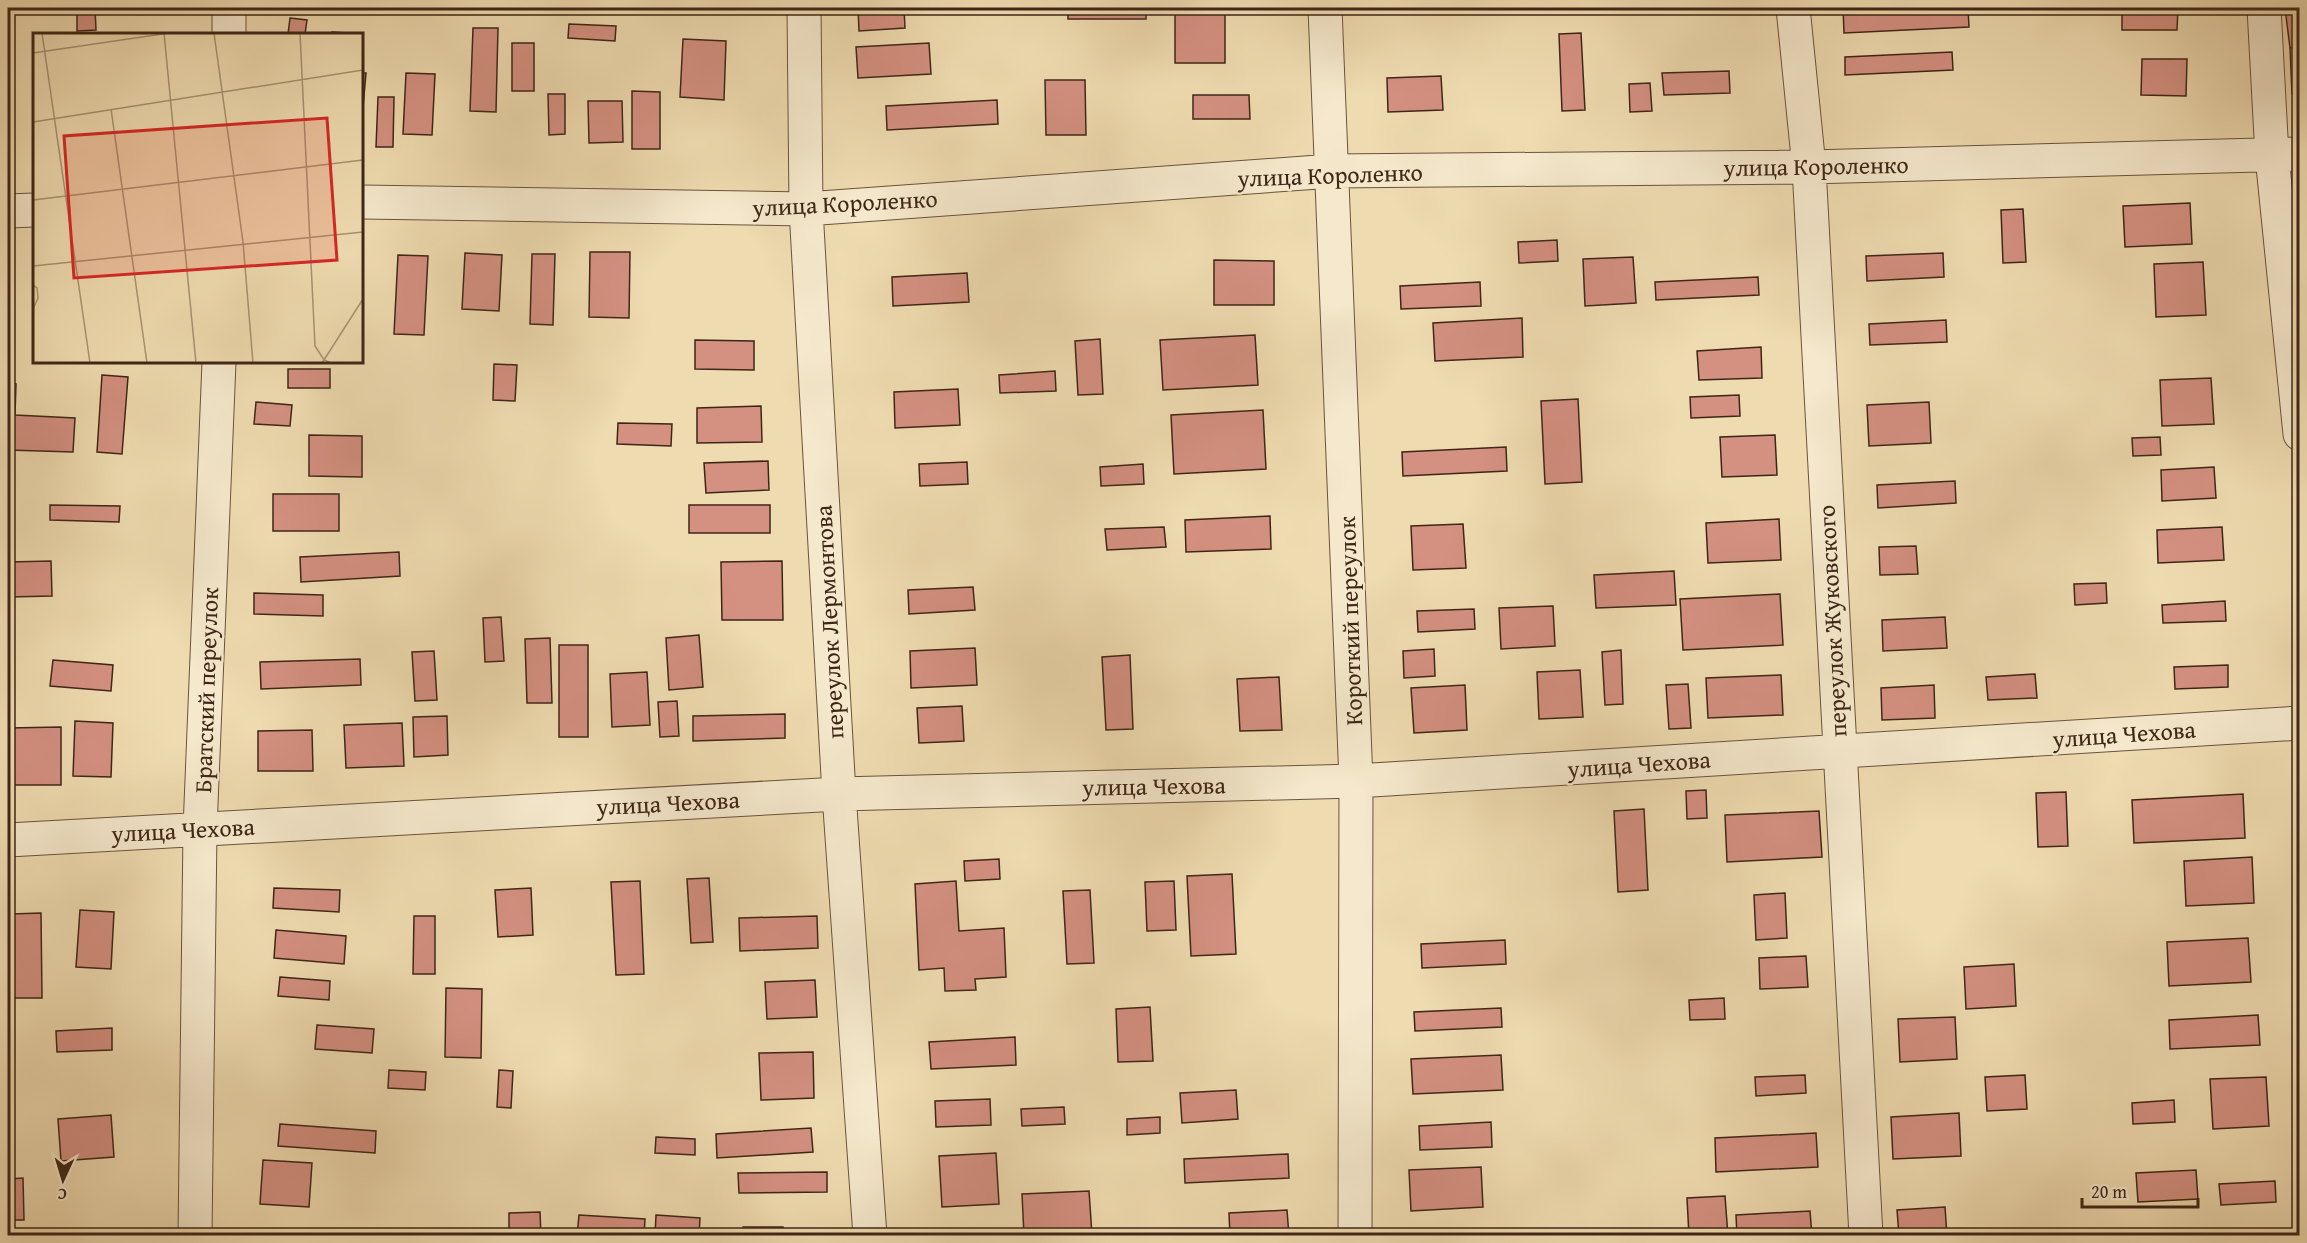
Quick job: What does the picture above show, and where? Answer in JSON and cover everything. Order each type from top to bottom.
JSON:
[{"type":"street","points":[[229,8],[229,33]]},
{"type":"street","name":"переулок Лермонтова","points":[[804,8],[806,208],[839,794],[870,1236]]},
{"type":"street","name":"Короткий переулок","points":[[1325,8],[1356,781],[1355,1236]]},
{"type":"street","name":"переулок Жуковского","points":[[1793,8],[1809,167],[1866,1236]]},
{"type":"street","points":[[2264,8],[2286,155],[2300,435]]},
{"type":"street","name":"улица Короленко","points":[[363,202],[806,208],[1332,171],[1809,167],[2286,155]]},
{"type":"street","points":[[8,211],[33,210]]},
{"type":"street","name":"Братский переулок","points":[[195,1236],[200,829],[219,363]]},
{"type":"street","name":"улица Чехова","points":[[8,840],[839,794],[1356,781],[2300,723]]},
{"type":"building","points":[[77,8],[95,8],[96,30],[77,31]]},
{"type":"building","points":[[646,8],[707,8],[707,12],[646,11]]},
{"type":"building","points":[[858,8],[904,8],[905,28],[859,31]]},
{"type":"building","points":[[1068,8],[1146,8],[1146,19],[1068,19]]},
{"type":"building","points":[[1175,8],[1225,8],[1225,63],[1175,63]]},
{"type":"building","points":[[1843,8],[1968,8],[1969,27],[1844,33]]},
{"type":"building","points":[[2122,8],[2178,8],[2177,30],[2122,30]]},
{"type":"building","points":[[2285,8],[2300,8],[2300,46],[2290,48]]},
{"type":"building","points":[[290,18],[307,20],[305,33],[288,33]]},
{"type":"building","points":[[8,19],[13,19],[13,40],[8,40]]},
{"type":"building","points":[[569,24],[616,26],[615,41],[568,38]]},
{"type":"building","points":[[473,28],[498,28],[496,112],[470,111]]},
{"type":"building","points":[[1581,33],[1585,110],[1562,111],[1559,34]]},
{"type":"building","points":[[683,39],[726,41],[724,100],[680,97]]},
{"type":"building","points":[[512,43],[534,43],[534,91],[512,91]]},
{"type":"building","points":[[929,43],[931,74],[858,78],[856,47]]},
{"type":"building","points":[[2300,46],[2300,94],[2292,94],[2290,48]]},
{"type":"building","points":[[1952,52],[1953,70],[1845,75],[1845,57]]},
{"type":"building","points":[[2142,59],[2187,59],[2186,96],[2141,95]]},
{"type":"building","points":[[1729,71],[1730,93],[1664,95],[1662,73]]},
{"type":"building","points":[[363,73],[366,73],[363,108]]},
{"type":"building","points":[[406,73],[435,74],[432,135],[403,134]]},
{"type":"building","points":[[1441,76],[1443,110],[1388,112],[1387,78]]},
{"type":"building","points":[[1045,80],[1085,80],[1086,135],[1046,135]]},
{"type":"building","points":[[1650,83],[1652,111],[1630,112],[1629,84]]},
{"type":"building","points":[[632,91],[660,92],[660,149],[632,149]]},
{"type":"building","points":[[548,94],[565,94],[565,134],[549,135]]},
{"type":"building","points":[[1193,95],[1249,95],[1250,119],[1193,119]]},
{"type":"building","points":[[378,97],[394,97],[393,147],[376,147]]},
{"type":"building","points":[[997,100],[998,124],[887,130],[886,106]]},
{"type":"building","points":[[588,101],[622,101],[623,142],[589,143]]},
{"type":"building","points":[[2190,203],[2192,244],[2125,247],[2123,206]]},
{"type":"building","points":[[2023,209],[2026,262],[2003,263],[2001,210]]},
{"type":"building","points":[[1557,240],[1558,261],[1519,263],[1518,242]]},
{"type":"building","points":[[590,252],[630,252],[629,318],[589,317]]},
{"type":"building","points":[[465,253],[502,255],[499,311],[462,309]]},
{"type":"building","points":[[1943,253],[1944,277],[1867,281],[1866,256]]},
{"type":"building","points":[[532,254],[555,254],[553,325],[530,324]]},
{"type":"building","points":[[398,255],[428,256],[424,335],[394,334]]},
{"type":"building","points":[[1633,257],[1636,303],[1585,306],[1583,259]]},
{"type":"building","points":[[1214,260],[1274,261],[1274,305],[1214,305]]},
{"type":"building","points":[[2203,262],[2206,315],[2156,317],[2154,264]]},
{"type":"building","points":[[967,273],[969,302],[893,306],[892,277]]},
{"type":"building","points":[[1758,277],[1759,295],[1656,300],[1655,282]]},
{"type":"building","points":[[1480,282],[1481,306],[1401,309],[1400,286]]},
{"type":"building","points":[[1522,318],[1523,357],[1435,361],[1433,323]]},
{"type":"building","points":[[1946,320],[1947,342],[1870,345],[1869,324]]},
{"type":"building","points":[[1255,335],[1258,385],[1163,390],[1160,340]]},
{"type":"building","points":[[1100,339],[1103,394],[1078,395],[1075,341]]},
{"type":"building","points":[[695,340],[754,341],[754,370],[695,369]]},
{"type":"building","points":[[1761,347],[1762,378],[1699,380],[1697,351]]},
{"type":"building","points":[[494,364],[517,365],[515,401],[493,400]]},
{"type":"building","points":[[288,369],[330,369],[330,388],[288,388]]},
{"type":"building","points":[[1055,371],[1056,391],[1000,393],[999,375]]},
{"type":"building","points":[[102,375],[128,377],[122,454],[97,452]]},
{"type":"building","points":[[2211,378],[2214,424],[2162,426],[2160,380]]},
{"type":"building","points":[[8,383],[16,384],[15,415],[75,418],[73,452],[8,450]]},
{"type":"building","points":[[958,389],[960,425],[895,428],[894,392]]},
{"type":"building","points":[[1739,395],[1740,416],[1691,418],[1690,397]]},
{"type":"building","points":[[1578,399],[1582,482],[1545,484],[1541,401]]},
{"type":"building","points":[[256,402],[292,405],[290,426],[254,424]]},
{"type":"building","points":[[1929,402],[1931,443],[1869,446],[1867,405]]},
{"type":"building","points":[[761,406],[762,442],[697,443],[697,408]]},
{"type":"building","points":[[1263,410],[1266,469],[1174,474],[1171,415]]},
{"type":"building","points":[[618,423],[672,424],[671,446],[617,444]]},
{"type":"building","points":[[309,435],[362,436],[362,477],[309,476]]},
{"type":"building","points":[[1775,435],[1777,475],[1722,477],[1720,437]]},
{"type":"building","points":[[2160,437],[2161,455],[2133,456],[2132,438]]},
{"type":"building","points":[[1506,447],[1507,471],[1403,476],[1402,452]]},
{"type":"building","points":[[768,461],[769,490],[706,493],[704,463]]},
{"type":"building","points":[[967,462],[968,484],[920,486],[919,464]]},
{"type":"building","points":[[1143,464],[1144,484],[1101,486],[1100,467]]},
{"type":"building","points":[[2214,467],[2216,498],[2162,501],[2161,470]]},
{"type":"building","points":[[1955,481],[1956,503],[1878,508],[1877,485]]},
{"type":"building","points":[[273,494],[339,494],[339,531],[273,531]]},
{"type":"building","points":[[50,505],[120,506],[119,522],[50,520]]},
{"type":"building","points":[[689,505],[770,505],[770,533],[689,533]]},
{"type":"building","points":[[1270,516],[1271,549],[1186,552],[1185,520]]},
{"type":"building","points":[[1779,519],[1781,560],[1708,563],[1706,523]]},
{"type":"building","points":[[1463,524],[1466,568],[1413,570],[1411,526]]},
{"type":"building","points":[[1164,527],[1166,547],[1107,550],[1105,529]]},
{"type":"building","points":[[2222,527],[2224,560],[2158,563],[2157,530]]},
{"type":"building","points":[[1916,546],[1918,574],[1880,575],[1879,547]]},
{"type":"building","points":[[399,552],[400,576],[301,582],[300,557]]},
{"type":"building","points":[[51,561],[52,596],[8,597],[8,562]]},
{"type":"building","points":[[782,561],[783,620],[722,620],[721,562]]},
{"type":"building","points":[[1674,571],[1676,605],[1596,608],[1594,575]]},
{"type":"building","points":[[2106,583],[2107,603],[2075,605],[2074,584]]},
{"type":"building","points":[[973,587],[975,610],[909,614],[908,590]]},
{"type":"building","points":[[254,593],[323,595],[323,616],[254,614]]},
{"type":"building","points":[[1780,594],[1783,645],[1683,650],[1680,599]]},
{"type":"building","points":[[2225,601],[2226,621],[2163,623],[2162,605]]},
{"type":"building","points":[[1553,606],[1555,646],[1501,649],[1499,608]]},
{"type":"building","points":[[1474,609],[1475,629],[1418,632],[1417,611]]},
{"type":"building","points":[[501,617],[504,661],[485,662],[483,618]]},
{"type":"building","points":[[1945,617],[1947,648],[1883,651],[1882,620]]},
{"type":"building","points":[[699,635],[703,687],[669,690],[666,638]]},
{"type":"building","points":[[550,638],[552,703],[527,703],[525,639]]},
{"type":"building","points":[[559,645],[588,645],[588,737],[559,737]]},
{"type":"building","points":[[975,648],[977,685],[911,688],[910,651]]},
{"type":"building","points":[[1434,649],[1435,676],[1404,678],[1403,651]]},
{"type":"building","points":[[1621,650],[1623,704],[1605,705],[1602,652]]},
{"type":"building","points":[[434,651],[437,700],[415,701],[412,652]]},
{"type":"building","points":[[1130,655],[1133,729],[1106,730],[1102,657]]},
{"type":"building","points":[[360,659],[361,685],[261,689],[260,662]]},
{"type":"building","points":[[53,660],[113,665],[111,691],[50,686]]},
{"type":"building","points":[[2228,665],[2228,687],[2175,689],[2174,667]]},
{"type":"building","points":[[1580,670],[1583,717],[1539,719],[1537,672]]},
{"type":"building","points":[[647,672],[650,725],[612,727],[610,674]]},
{"type":"building","points":[[2035,674],[2037,698],[1988,700],[1986,677]]},
{"type":"building","points":[[1781,675],[1783,715],[1708,718],[1706,678]]},
{"type":"building","points":[[1279,677],[1282,730],[1240,731],[1237,679]]},
{"type":"building","points":[[1688,684],[1691,728],[1669,729],[1666,685]]},
{"type":"building","points":[[1465,685],[1467,730],[1414,733],[1411,688]]},
{"type":"building","points":[[1934,685],[1935,718],[1882,720],[1881,688]]},
{"type":"building","points":[[677,701],[679,736],[660,737],[658,702]]},
{"type":"building","points":[[962,706],[964,741],[919,743],[917,708]]},
{"type":"building","points":[[785,714],[785,738],[693,741],[693,716]]},
{"type":"building","points":[[447,716],[448,755],[414,757],[413,717]]},
{"type":"building","points":[[75,721],[113,723],[111,777],[73,776]]},
{"type":"building","points":[[402,723],[404,766],[346,768],[344,725]]},
{"type":"building","points":[[61,727],[61,785],[8,785],[8,728]]},
{"type":"building","points":[[312,730],[313,771],[258,771],[258,731]]},
{"type":"building","points":[[1706,790],[1707,818],[1687,819],[1686,791]]},
{"type":"building","points":[[2066,792],[2068,846],[2038,847],[2036,793]]},
{"type":"building","points":[[2243,794],[2245,838],[2134,843],[2132,800]]},
{"type":"building","points":[[1644,809],[1648,890],[1618,892],[1614,811]]},
{"type":"building","points":[[1819,811],[1822,857],[1727,862],[1725,815]]},
{"type":"building","points":[[2252,857],[2254,903],[2186,906],[2184,861]]},
{"type":"building","points":[[999,859],[1000,879],[965,881],[964,861]]},
{"type":"building","points":[[1232,874],[1236,954],[1191,956],[1187,876]]},
{"type":"building","points":[[709,878],[713,942],[691,943],[687,879]]},
{"type":"building","points":[[640,881],[644,974],[616,975],[611,882]]},
{"type":"building","points":[[956,881],[959,931],[1004,928],[1006,977],[975,979],[976,990],[945,991],[944,968],[919,970],[915,884]]},
{"type":"building","points":[[1174,881],[1176,930],[1147,931],[1145,882]]},
{"type":"building","points":[[274,888],[340,890],[339,912],[273,908]]},
{"type":"building","points":[[531,888],[533,935],[498,937],[495,890]]},
{"type":"building","points":[[1090,890],[1094,963],[1067,964],[1063,891]]},
{"type":"building","points":[[1785,893],[1787,938],[1756,940],[1754,895]]},
{"type":"building","points":[[80,910],[114,912],[111,969],[76,967]]},
{"type":"building","points":[[41,913],[42,998],[11,998],[11,914]]},
{"type":"building","points":[[414,916],[435,916],[435,974],[413,974]]},
{"type":"building","points":[[817,916],[818,948],[740,951],[739,918]]},
{"type":"building","points":[[276,930],[346,936],[344,964],[274,958]]},
{"type":"building","points":[[2248,938],[2251,982],[2169,986],[2167,942]]},
{"type":"building","points":[[1505,940],[1506,964],[1422,968],[1421,944]]},
{"type":"building","points":[[1806,956],[1808,987],[1760,989],[1759,958]]},
{"type":"building","points":[[2014,964],[2016,1006],[1966,1009],[1964,967]]},
{"type":"building","points":[[280,977],[330,981],[329,1000],[278,996]]},
{"type":"building","points":[[815,980],[817,1017],[767,1019],[765,982]]},
{"type":"building","points":[[446,988],[482,989],[481,1058],[445,1057]]},
{"type":"building","points":[[1724,998],[1725,1019],[1690,1020],[1689,1000]]},
{"type":"building","points":[[1150,1007],[1153,1061],[1118,1062],[1116,1009]]},
{"type":"building","points":[[1501,1008],[1502,1027],[1415,1031],[1414,1012]]},
{"type":"building","points":[[2258,1015],[2260,1045],[2170,1049],[2169,1020]]},
{"type":"building","points":[[1955,1017],[1957,1059],[1900,1062],[1898,1019]]},
{"type":"building","points":[[317,1025],[374,1029],[372,1053],[315,1049]]},
{"type":"building","points":[[112,1028],[112,1050],[57,1052],[56,1031]]},
{"type":"building","points":[[1015,1037],[1016,1065],[931,1069],[929,1042]]},
{"type":"building","points":[[813,1052],[814,1098],[761,1100],[759,1053]]},
{"type":"building","points":[[1501,1055],[1503,1090],[1413,1094],[1411,1059]]},
{"type":"building","points":[[389,1070],[426,1072],[425,1090],[388,1088]]},
{"type":"building","points":[[499,1070],[513,1071],[511,1108],[497,1107]]},
{"type":"building","points":[[1805,1075],[1806,1093],[1756,1096],[1755,1077]]},
{"type":"building","points":[[2025,1075],[2027,1109],[1987,1111],[1985,1077]]},
{"type":"building","points":[[2266,1077],[2269,1126],[2213,1129],[2210,1079]]},
{"type":"building","points":[[1236,1090],[1238,1119],[1182,1123],[1180,1093]]},
{"type":"building","points":[[990,1099],[991,1125],[936,1127],[935,1101]]},
{"type":"building","points":[[2174,1100],[2175,1122],[2133,1124],[2132,1103]]},
{"type":"building","points":[[1064,1107],[1065,1124],[1022,1126],[1021,1109]]},
{"type":"building","points":[[1959,1113],[1961,1156],[1893,1159],[1891,1117]]},
{"type":"building","points":[[111,1115],[114,1157],[61,1161],[58,1119]]},
{"type":"building","points":[[1160,1117],[1160,1133],[1127,1135],[1127,1119]]},
{"type":"building","points":[[1491,1122],[1492,1147],[1420,1150],[1419,1126]]},
{"type":"building","points":[[280,1124],[376,1131],[375,1153],[278,1146]]},
{"type":"building","points":[[811,1128],[813,1152],[717,1158],[716,1134]]},
{"type":"building","points":[[1816,1133],[1818,1167],[1716,1172],[1715,1138]]},
{"type":"building","points":[[656,1137],[695,1139],[695,1155],[655,1153]]},
{"type":"building","points":[[996,1153],[999,1204],[942,1207],[939,1156]]},
{"type":"building","points":[[1288,1154],[1289,1178],[1185,1183],[1184,1159]]},
{"type":"building","points":[[263,1160],[312,1163],[309,1207],[260,1204]]},
{"type":"building","points":[[1481,1167],[1483,1207],[1411,1211],[1409,1170]]},
{"type":"building","points":[[2196,1170],[2198,1199],[2138,1202],[2136,1173]]},
{"type":"building","points":[[827,1172],[827,1192],[739,1193],[738,1173]]},
{"type":"building","points":[[23,1178],[24,1220],[8,1220],[8,1179]]},
{"type":"building","points":[[2275,1181],[2276,1202],[2221,1205],[2219,1184]]},
{"type":"building","points":[[1089,1191],[1092,1235],[1024,1236],[1022,1194]]},
{"type":"building","points":[[1725,1196],[1728,1236],[1689,1236],[1687,1198]]},
{"type":"building","points":[[1945,1207],[1947,1236],[1899,1236],[1897,1210]]},
{"type":"building","points":[[1287,1210],[1289,1236],[1230,1236],[1229,1213]]},
{"type":"building","points":[[1810,1211],[1812,1236],[1737,1236],[1736,1215]]},
{"type":"building","points":[[540,1212],[541,1236],[509,1236],[509,1213]]},
{"type":"building","points":[[579,1215],[645,1219],[644,1236],[577,1236]]},
{"type":"building","points":[[656,1215],[700,1218],[699,1236],[655,1236]]},
{"type":"building","points":[[743,1227],[783,1227],[783,1236],[743,1236]]}]
